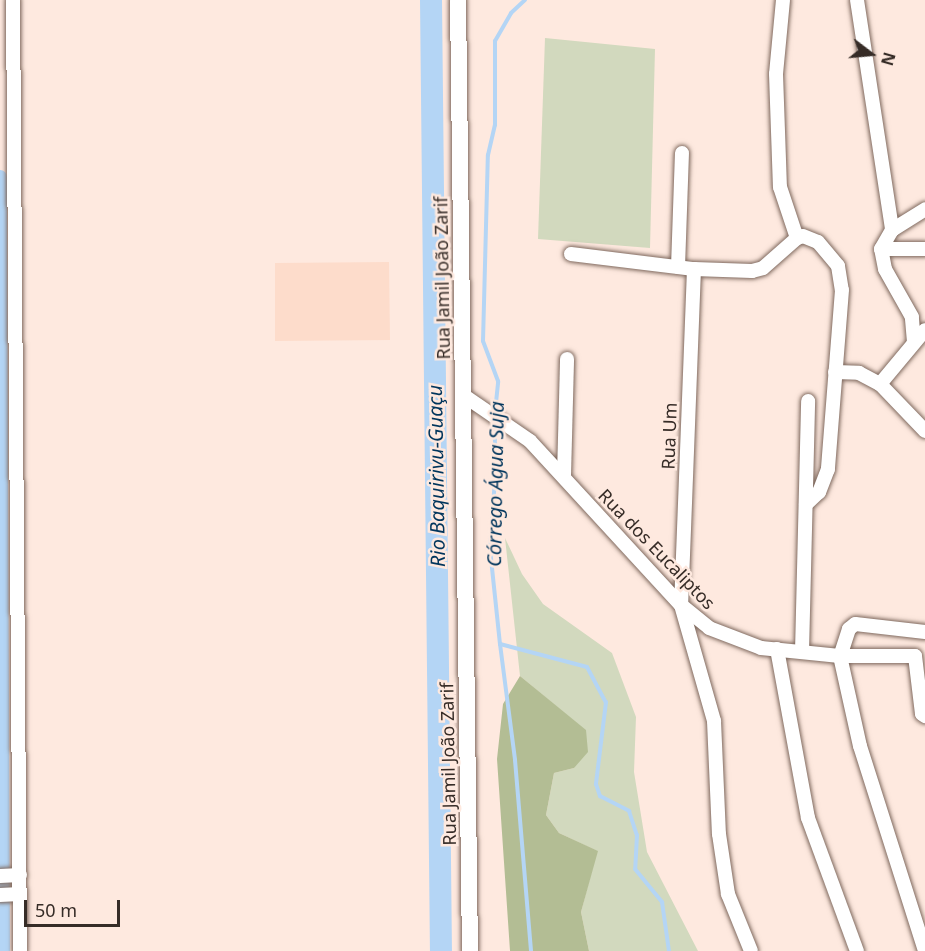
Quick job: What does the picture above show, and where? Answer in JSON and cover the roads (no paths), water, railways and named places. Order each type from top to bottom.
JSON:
[{"type":"main road","name":"Rua Jamil João Zarif","points":[[458,0],[470,951]]},
{"type":"street","points":[[13,0],[9,895],[20,951]]},
{"type":"street","points":[[783,0],[776,74],[780,187],[797,238]]},
{"type":"street","points":[[857,0],[892,230]]},
{"type":"street","points":[[678,267],[682,153]]},
{"type":"street","points":[[914,342],[912,317],[885,269],[881,249],[892,230],[925,209]]},
{"type":"street","points":[[572,254],[694,269],[752,271],[762,268],[797,238],[803,236],[818,242],[838,266],[842,290],[828,469],[819,492],[806,504]]},
{"type":"street","points":[[881,249],[925,249]]},
{"type":"street","name":"Rua Um","points":[[681,605],[694,269]]},
{"type":"street","points":[[880,384],[925,330]]},
{"type":"street","points":[[564,476],[567,359]]},
{"type":"street","points":[[835,372],[859,373],[880,384],[925,431]]},
{"type":"street","name":"Rua dos Eucaliptos","points":[[463,395],[509,423],[564,476],[681,605],[727,637],[777,650],[840,656],[915,656],[921,714],[925,716]]},
{"type":"street","points":[[802,652],[808,401]]},
{"type":"street","points":[[681,605],[714,721],[719,834],[728,894],[750,951]]},
{"type":"street","points":[[925,632],[855,624],[849,629],[840,656],[860,746],[925,951]]},
{"type":"street","points":[[777,650],[808,818],[857,951]]},
{"type":"waterway","name":"Rio Baquirivu-Guaçu","points":[[431,0],[441,951]]},
{"type":"waterway","name":"Córrego Água Suja","points":[[495,412],[498,381],[483,341],[488,155],[495,125],[495,41],[511,13],[525,0]]},
{"type":"waterway","points":[[0,177],[3,951]]},
{"type":"waterway","name":"Córrego Água Suja","points":[[494,419],[496,465],[490,549],[500,644],[587,667],[606,702],[596,784],[600,796],[629,811],[637,835],[635,869],[662,902],[669,951]]},
{"type":"waterway","points":[[500,644],[515,760],[531,951]]}]
